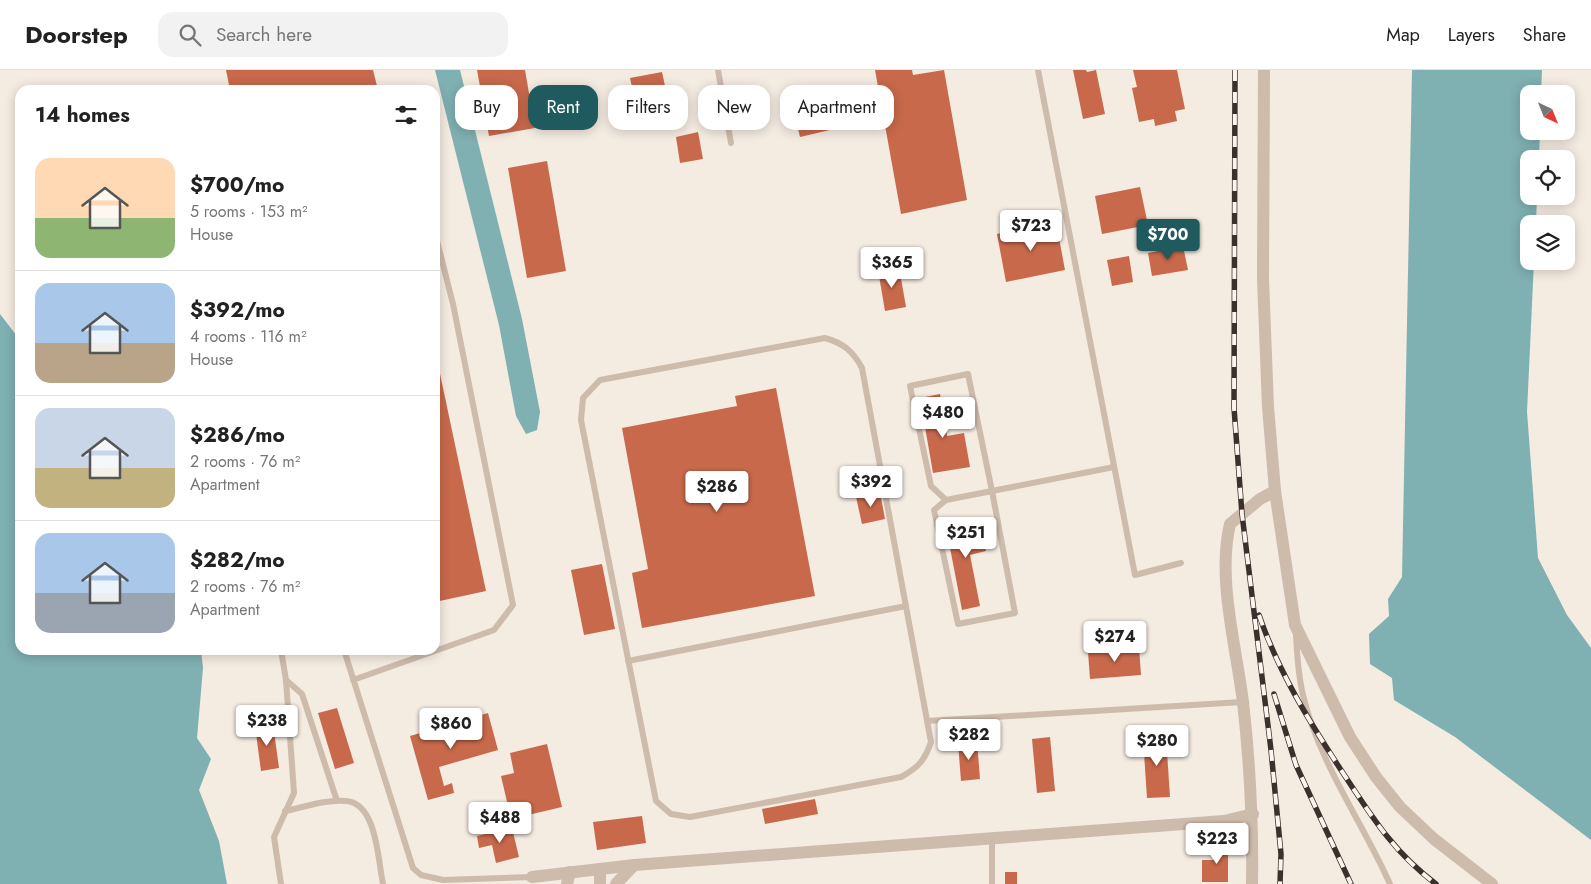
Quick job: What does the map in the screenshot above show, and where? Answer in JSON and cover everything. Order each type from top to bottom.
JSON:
[{"type":"street","points":[[1264,70],[1263,278],[1274,491],[1295,625],[1350,737],[1376,777],[1400,807],[1434,839],[1492,884]]},
{"type":"street","points":[[1252,884],[1253,814],[1242,702],[1224,560],[1225,543],[1230,524],[1260,499],[1274,491]]},
{"type":"street","points":[[536,881],[569,878],[600,869],[634,865],[1224,821],[1253,814]]},
{"type":"street","points":[[616,884],[634,865]]},
{"type":"street","points":[[600,869],[600,884]]},
{"type":"lane","points":[[718,70],[731,143]]},
{"type":"lane","points":[[1038,70],[1135,575],[1181,563]]},
{"type":"lane","points":[[440,253],[453,304],[513,605],[494,630],[440,649]]},
{"type":"lane","points":[[825,338],[840,342],[855,355],[862,368],[931,742],[926,757],[915,770],[901,777],[690,817],[671,814],[656,801],[628,661],[580,420],[583,398],[600,380],[825,338]]},
{"type":"lane","points":[[946,500],[931,486],[910,386],[968,374],[992,491],[1015,613],[958,624],[934,510],[946,500],[992,491],[1114,467]]},
{"type":"lane","points":[[628,661],[906,606]]},
{"type":"lane","points":[[1295,625],[1297,668],[1303,696],[1313,727],[1338,783],[1390,884]]},
{"type":"lane","points":[[281,884],[274,837],[294,792],[286,680],[282,655]]},
{"type":"lane","points":[[346,655],[413,868],[426,877],[443,882],[536,881]]},
{"type":"lane","points":[[353,680],[424,655]]},
{"type":"lane","points":[[286,680],[302,694],[337,801]]},
{"type":"lane","points":[[927,721],[1242,702]]},
{"type":"lane","points":[[285,811],[348,800],[358,805],[371,821],[383,884]]},
{"type":"lane","points":[[992,839],[992,884]]},
{"type":"water","points":[[435,70],[460,70],[464,85],[455,85],[455,130],[475,130],[522,319],[540,412],[537,430],[526,434],[516,416],[499,325]]},
{"type":"water","points":[[1412,70],[1542,70],[1541,85],[1520,85],[1520,140],[1540,140],[1539,150],[1520,150],[1520,205],[1537,205],[1536,215],[1520,215],[1520,270],[1534,270],[1527,412],[1538,558],[1567,615],[1591,648],[1591,840],[1455,737],[1394,700],[1392,678],[1370,664],[1369,634],[1389,616],[1388,599],[1402,577]]},
{"type":"water","points":[[0,314],[15,334],[15,655],[202,655],[203,668],[197,738],[211,759],[199,790],[219,841],[227,884],[0,884]]},
{"type":"building","points":[[226,70],[373,70],[377,85],[229,85]]},
{"type":"building","points":[[477,70],[525,70],[528,87],[528,129],[489,136],[488,130],[518,130],[518,85],[480,85]]},
{"type":"building","points":[[875,70],[912,70],[913,75],[944,70],[967,200],[901,214],[886,130],[894,130],[894,85],[878,85]]},
{"type":"building","points":[[1073,70],[1086,70],[1087,72],[1096,70],[1105,114],[1083,119]]},
{"type":"building","points":[[1133,70],[1177,70],[1185,109],[1175,111],[1177,121],[1155,126],[1154,119],[1139,122],[1132,88],[1137,87]]},
{"type":"building","points":[[662,72],[665,85],[632,85],[630,78]]},
{"type":"building","points":[[798,130],[830,130],[800,137]]},
{"type":"building","points":[[698,132],[703,159],[680,163],[676,137]]},
{"type":"building","points":[[547,161],[566,271],[527,278],[508,168]]},
{"type":"building","points":[[1140,187],[1148,225],[1102,234],[1095,196]]},
{"type":"building","points":[[1056,222],[1065,270],[1006,282],[997,234]]},
{"type":"building","points":[[1183,246],[1188,270],[1152,276],[1148,253]]},
{"type":"building","points":[[1129,256],[1133,282],[1112,286],[1107,260]]},
{"type":"building","points":[[899,267],[906,307],[885,311],[878,270]]},
{"type":"building","points":[[440,374],[486,591],[440,601]]},
{"type":"building","points":[[776,388],[815,596],[642,628],[632,573],[648,569],[622,428],[737,406],[735,396]]},
{"type":"building","points":[[940,394],[947,436],[964,433],[970,467],[933,473],[920,398]]},
{"type":"building","points":[[880,492],[885,519],[862,524],[856,497]]},
{"type":"building","points":[[980,520],[986,551],[970,555],[980,606],[962,610],[946,527]]},
{"type":"building","points":[[602,564],[615,629],[584,635],[571,570]]},
{"type":"building","points":[[1139,647],[1141,675],[1090,679],[1088,652]]},
{"type":"building","points":[[337,708],[354,763],[335,769],[318,713]]},
{"type":"building","points":[[488,713],[498,750],[439,767],[444,786],[452,783],[454,793],[428,800],[410,736]]},
{"type":"building","points":[[273,724],[279,768],[261,771],[255,726]]},
{"type":"building","points":[[1166,736],[1170,797],[1147,798],[1143,738]]},
{"type":"building","points":[[1050,737],[1055,791],[1037,793],[1032,739]]},
{"type":"building","points":[[977,741],[980,779],[961,781],[958,743]]},
{"type":"building","points":[[547,744],[562,807],[511,819],[501,776],[514,773],[510,753]]},
{"type":"building","points":[[815,799],[818,814],[765,824],[762,809]]},
{"type":"building","points":[[642,816],[646,843],[597,850],[593,822]]},
{"type":"building","points":[[512,828],[519,857],[496,863],[492,845],[479,848],[477,836]]},
{"type":"building","points":[[1213,842],[1228,842],[1228,882],[1202,882],[1202,860],[1213,860]]},
{"type":"building","points":[[1005,872],[1017,872],[1017,884],[1005,884]]},
{"type":"railway","points":[[1235,70],[1234,408],[1242,514],[1271,750],[1281,854],[1280,884]]},
{"type":"railway","points":[[1259,615],[1285,676],[1341,770],[1383,831],[1407,859],[1436,884]]},
{"type":"railway","points":[[1274,694],[1296,765],[1351,884]]}]
